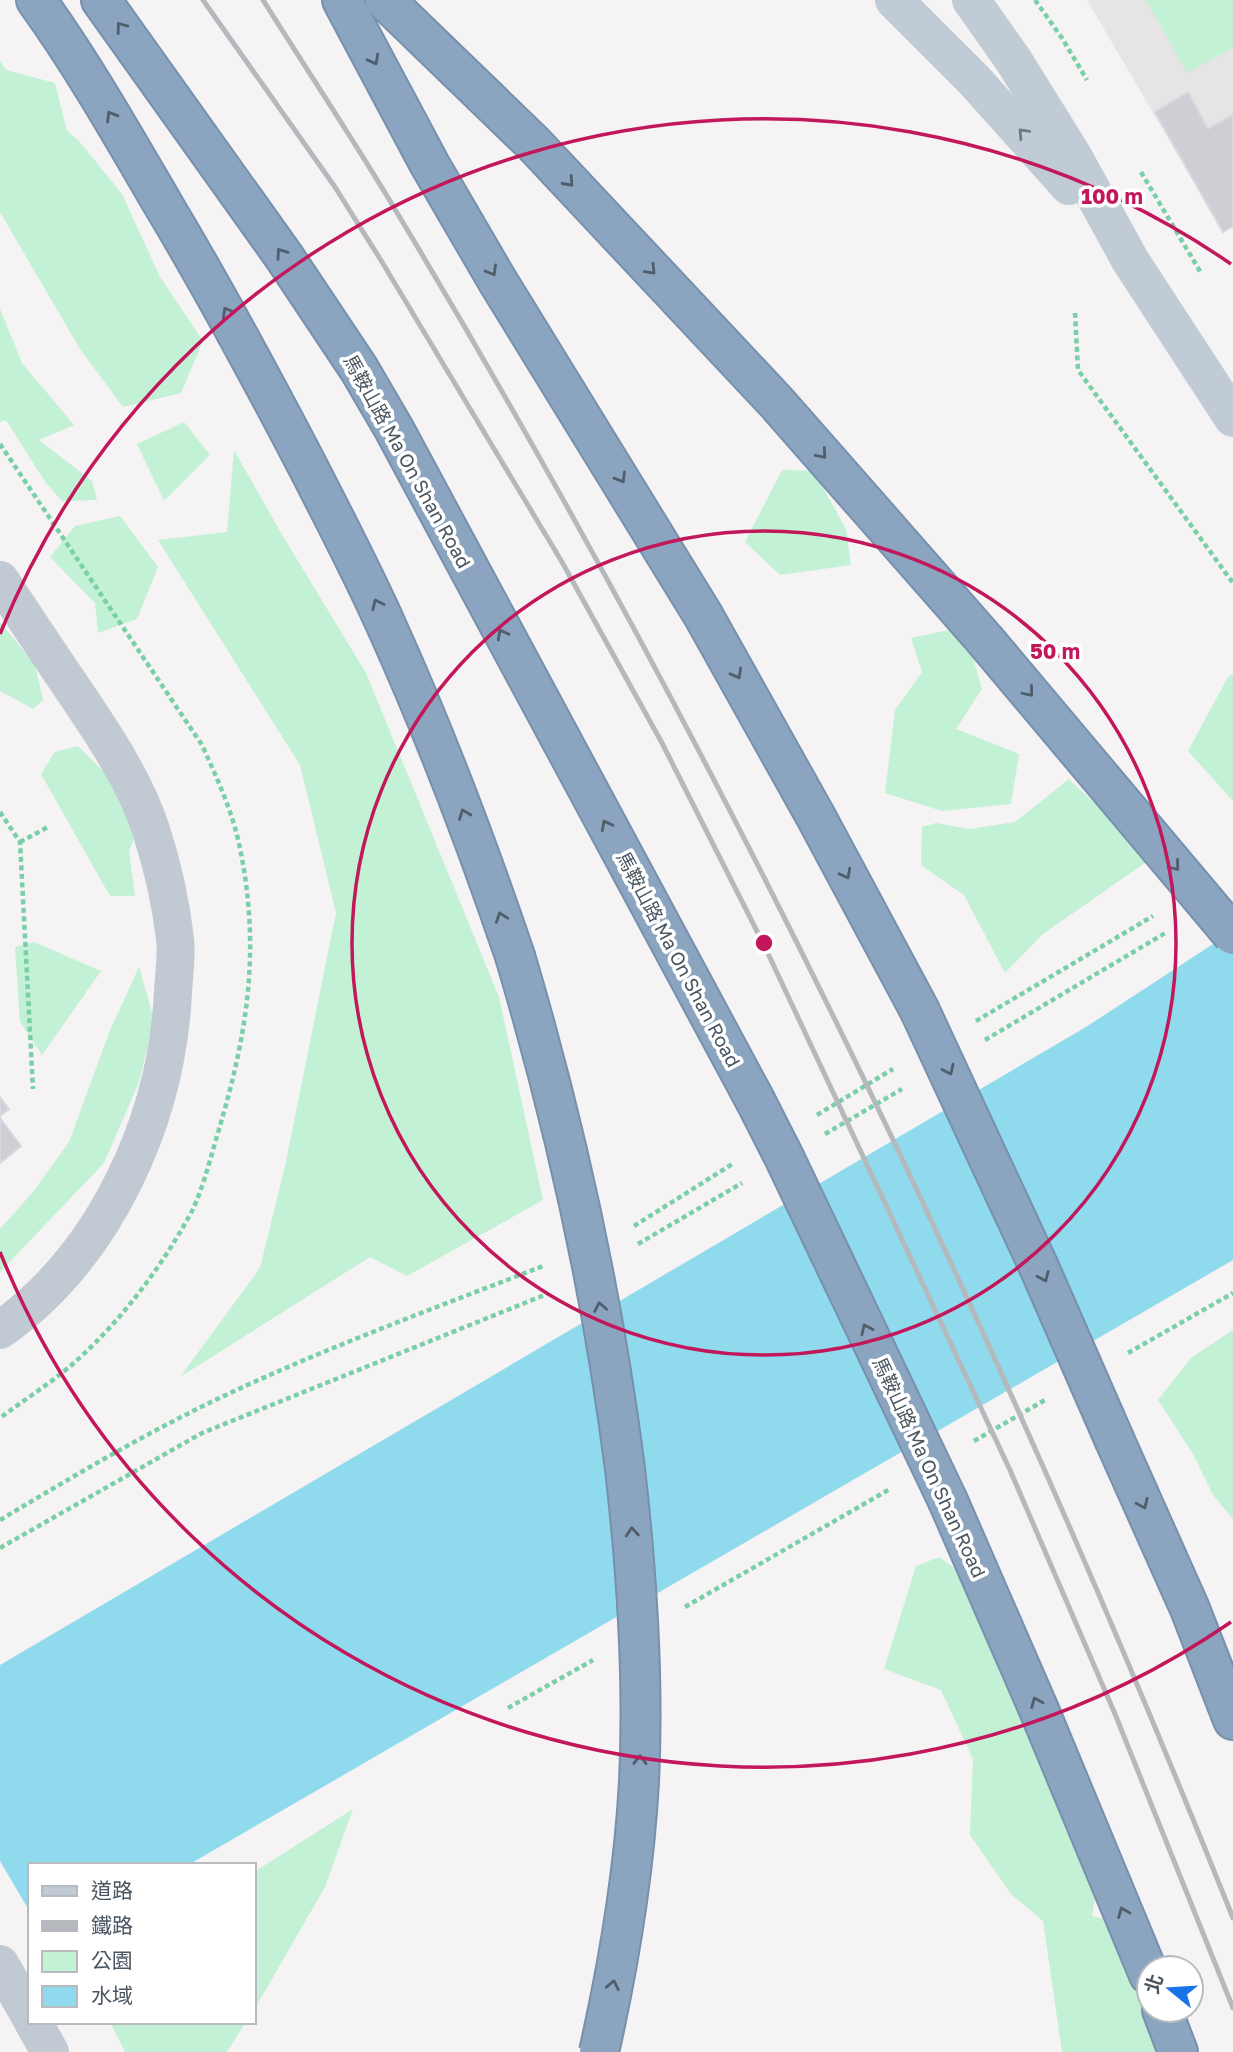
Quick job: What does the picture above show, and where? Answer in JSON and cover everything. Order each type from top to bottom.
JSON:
[{"type":"highway","points":[[36,0],[68,44],[209,280],[355,560],[439,749],[515,956],[540,1041],[578,1196],[603,1320],[617,1407],[636,1586],[640,1724],[634,1851],[617,1968],[599,2052]]},
{"type":"highway","name":"馬鞍山路 Ma On Shan Road","points":[[101,0],[270,236],[359,369],[394,429],[755,1100],[785,1157],[948,1501],[1039,1710],[1140,1954]]},
{"type":"highway","points":[[342,0],[430,165],[704,615],[919,1009],[1038,1265],[1190,1609],[1233,1720]]},
{"type":"highway","points":[[385,0],[534,144],[777,403],[985,640],[1233,935]]},
{"type":"highway","points":[[1167,2024],[1178,2052]]},
{"type":"main road","points":[[894,0],[1034,145],[1130,260]]},
{"type":"main road","points":[[971,0],[1014,61],[1073,156],[1130,260],[1233,418]]},
{"type":"street","points":[[0,580],[107,739],[131,783],[150,828],[165,885],[175,941],[172,1023],[156,1102],[131,1168],[104,1216],[65,1271],[0,1330]]},
{"type":"street","points":[[0,1965],[28,2013]]},
{"type":"street","points":[[34,2024],[50,2052]]},
{"type":"path","points":[[1075,313],[1078,369],[1233,583]]},
{"type":"path","points":[[0,812],[20,842],[33,1089]]},
{"type":"path","points":[[20,842],[48,827]]},
{"type":"path","points":[[1124,1355],[1233,1293]]},
{"type":"path","points":[[967,1445],[1052,1396]]},
{"type":"path","points":[[677,1611],[895,1487]]},
{"type":"path","points":[[508,1708],[593,1660]]},
{"type":"shaded area","points":[[1087,0],[1233,0],[1233,226],[1223,232]]},
{"type":"green space","points":[[1146,0],[1233,0],[1233,48],[1187,73]]},
{"type":"green space","points":[[0,60],[6,70],[55,83],[67,131],[79,141],[122,194],[160,277],[203,341],[181,393],[123,407],[80,349],[0,212]]},
{"type":"green space","points":[[0,309],[22,363],[74,425],[39,440],[92,481],[97,500],[62,501],[46,483],[6,420],[0,422]]},
{"type":"green space","points":[[184,422],[210,455],[164,501],[137,444]]},
{"type":"green space","points":[[234,450],[366,673],[499,997],[543,1200],[407,1276],[370,1257],[180,1377],[260,1268],[285,1166],[336,913],[300,765],[158,540],[227,532]]},
{"type":"green space","points":[[782,470],[814,471],[846,529],[851,565],[780,575],[745,542]]},
{"type":"green space","points":[[120,516],[158,567],[137,619],[98,633],[95,603],[50,557],[75,526]]},
{"type":"green space","points":[[0,622],[35,665],[43,700],[33,709],[0,691]]},
{"type":"green space","points":[[964,627],[982,689],[956,729],[1019,754],[1011,804],[942,811],[885,793],[895,710],[922,672],[911,638]]},
{"type":"green space","points":[[1233,674],[1233,801],[1188,751],[1228,677]]},
{"type":"green space","points":[[78,746],[109,777],[150,799],[129,851],[135,896],[110,896],[41,774],[55,752]]},
{"type":"green space","points":[[1069,779],[1152,858],[1043,934],[1005,973],[964,895],[921,865],[922,827],[936,823],[970,829],[1015,822]]},
{"type":"green space","points":[[34,942],[101,971],[42,1055],[20,1022],[15,947]]},
{"type":"green space","points":[[139,967],[154,1019],[139,1082],[104,1163],[0,1272],[0,1229],[33,1192],[69,1142],[111,1028]]},
{"type":"green space","points":[[1233,1330],[1233,1519],[1213,1495],[1193,1454],[1158,1400],[1191,1358]]},
{"type":"green space","points":[[939,1557],[961,1573],[994,1635],[999,1672],[1050,1776],[1065,1829],[1098,1878],[1092,1916],[1149,1929],[1149,1954],[1135,1954],[1135,2024],[1159,2024],[1179,2052],[1062,2052],[1043,1921],[1011,1894],[970,1835],[973,1759],[941,1690],[884,1669],[916,1566]]},
{"type":"green space","points":[[353,1809],[325,1887],[256,2007],[256,1871]]},
{"type":"green space","points":[[111,2024],[245,2024],[227,2052],[125,2052]]},
{"type":"water","points":[[1233,931],[1233,1260],[191,1863],[28,1863],[28,1957],[0,1973],[0,1665],[1086,1027]]},
{"type":"pier","points":[[0,1861],[28,1909],[28,1961],[0,1977]]},
{"type":"building","points":[[1188,92],[1208,129],[1233,115],[1233,226],[1223,232],[1155,112]]},
{"type":"building","points":[[0,1097],[9,1109],[0,1116]]},
{"type":"building","points":[[0,1118],[21,1146],[0,1163]]},
{"type":"railway","points":[[203,0],[335,187],[382,262],[562,562],[662,743],[764,945],[1010,1470],[1115,1714],[1233,2008]]},
{"type":"railway","points":[[263,0],[359,150],[511,408],[628,617],[739,829],[846,1043],[949,1259],[1048,1477],[1233,1918]]}]
